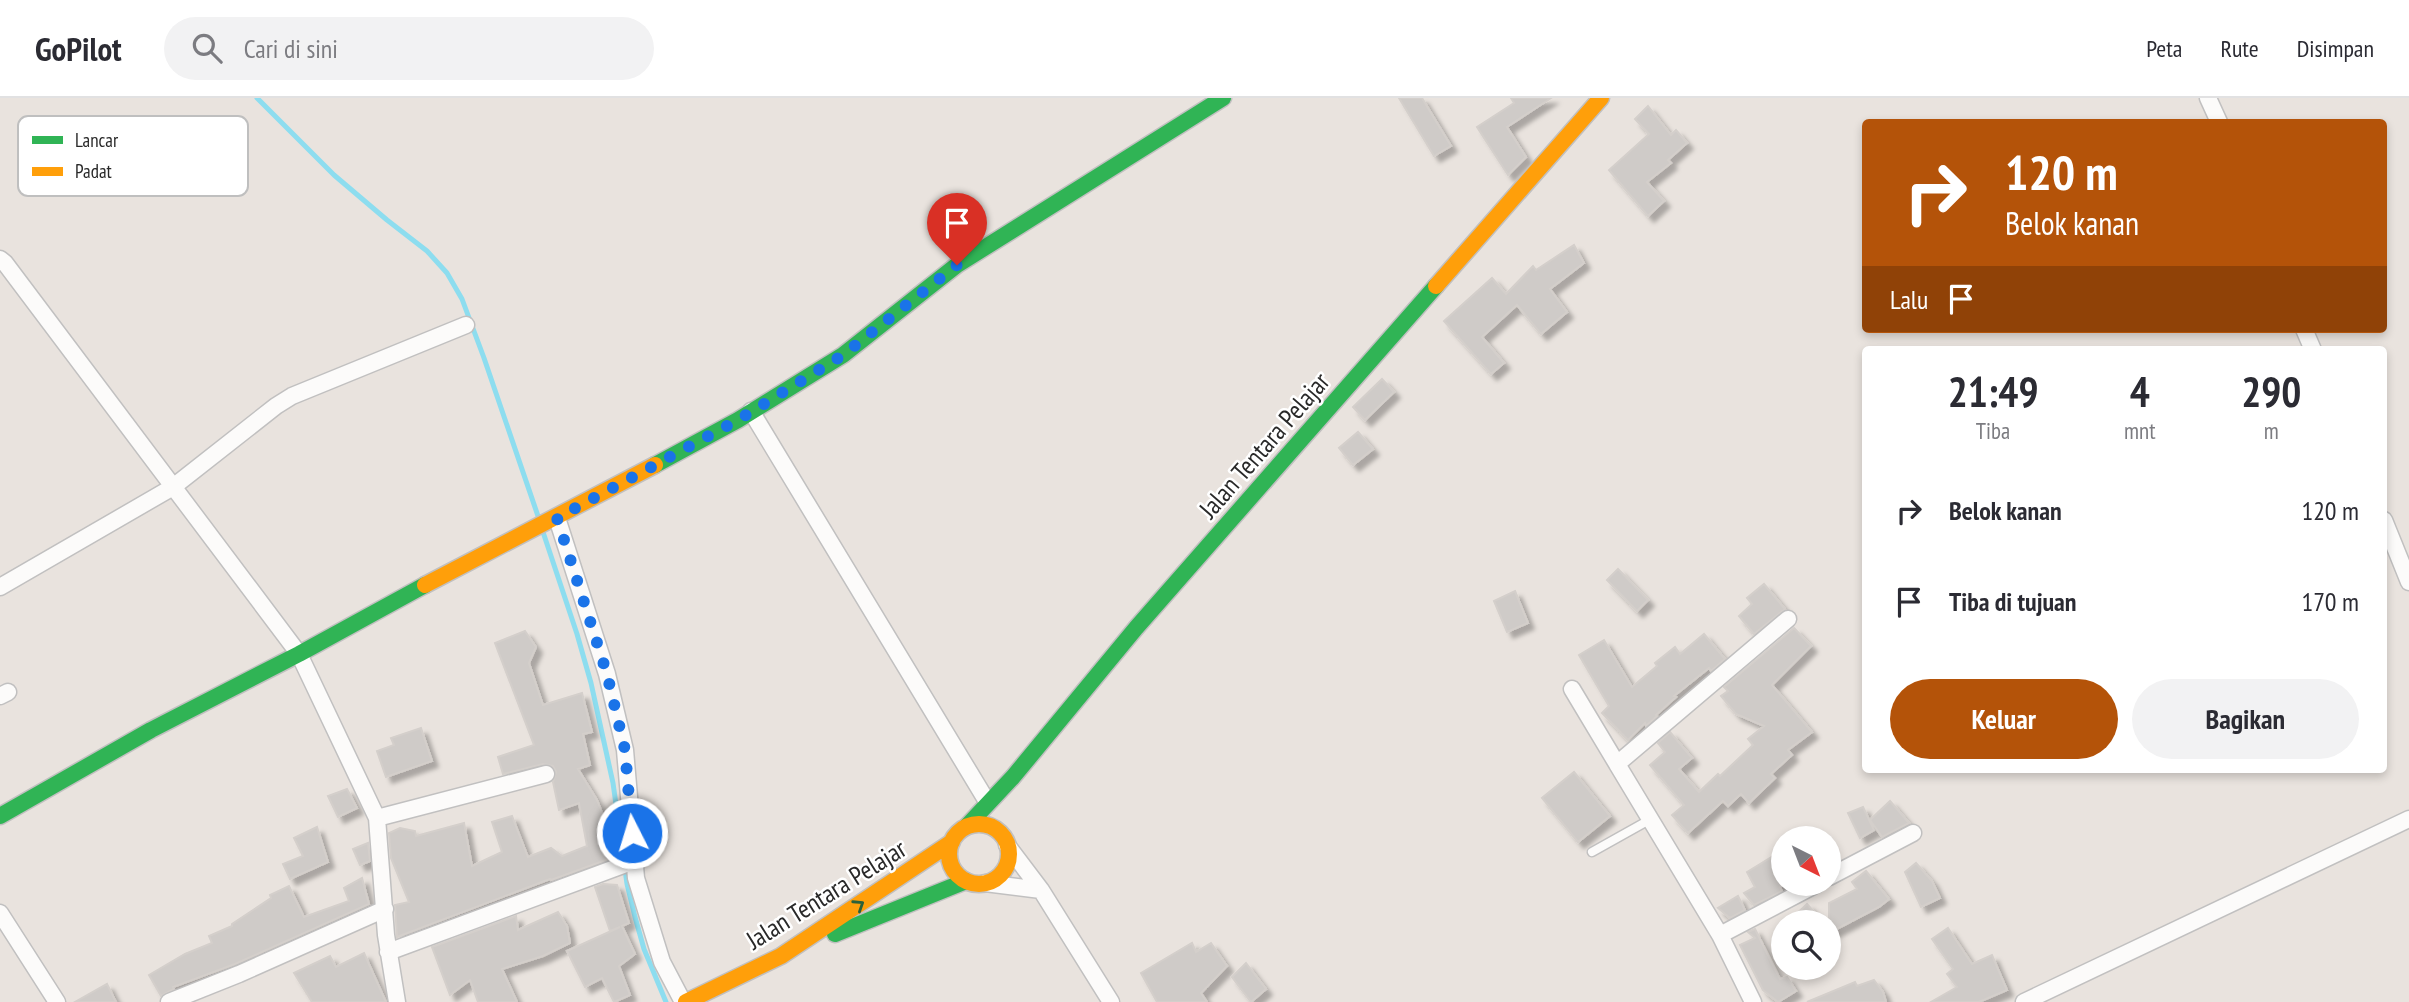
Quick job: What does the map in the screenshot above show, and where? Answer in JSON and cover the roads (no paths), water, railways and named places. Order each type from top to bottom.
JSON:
[{"type":"main road","points":[[0,816],[151,730],[299,654],[428,582],[552,520],[751,411],[843,355],[957,265],[1223,98]]},
{"type":"main road","name":"Jalan Tentara Pelajar","points":[[967,826],[1013,777],[1145,618],[1601,98]]},
{"type":"main road","points":[[781,956],[966,881],[985,883],[995,880],[1007,864],[1004,811],[1013,777]]},
{"type":"main road","points":[[966,881],[953,869],[949,860],[952,842],[958,833],[967,826],[985,825],[1004,839]]},
{"type":"main road","name":"Jalan Tentara Pelajar","points":[[685,1002],[781,956],[952,842]]},
{"type":"street","points":[[2208,98],[2218,119]]},
{"type":"street","points":[[0,259],[14,274],[299,654],[377,818],[388,952],[397,1002]]},
{"type":"street","points":[[0,587],[173,486],[292,396],[466,326]]},
{"type":"street","points":[[751,411],[988,803]]},
{"type":"street","points":[[552,520],[607,674],[625,750],[631,862],[662,962],[685,1002]]},
{"type":"street","points":[[2387,527],[2409,582]]},
{"type":"street","points":[[1616,764],[1788,619]]},
{"type":"street","points":[[1572,688],[1720,934],[1753,1002]]},
{"type":"street","points":[[377,818],[546,774]]},
{"type":"street","points":[[2024,1002],[2409,819]]},
{"type":"street","points":[[1841,871],[1913,833]]},
{"type":"street","points":[[1004,839],[1041,890],[1111,1002]]},
{"type":"street","points":[[388,952],[631,862]]},
{"type":"street","points":[[985,883],[1041,890]]},
{"type":"street","points":[[1720,934],[1793,896]]},
{"type":"street","points":[[169,1002],[384,909]]},
{"type":"street","points":[[0,913],[57,1002]]},
{"type":"lane","points":[[1591,852],[1651,819]]},
{"type":"waterway","points":[[257,98],[334,175],[427,251],[447,273],[462,299],[539,519]]},
{"type":"waterway","points":[[543,532],[591,683],[613,783],[627,884],[635,917],[644,949],[666,1002]]}]
